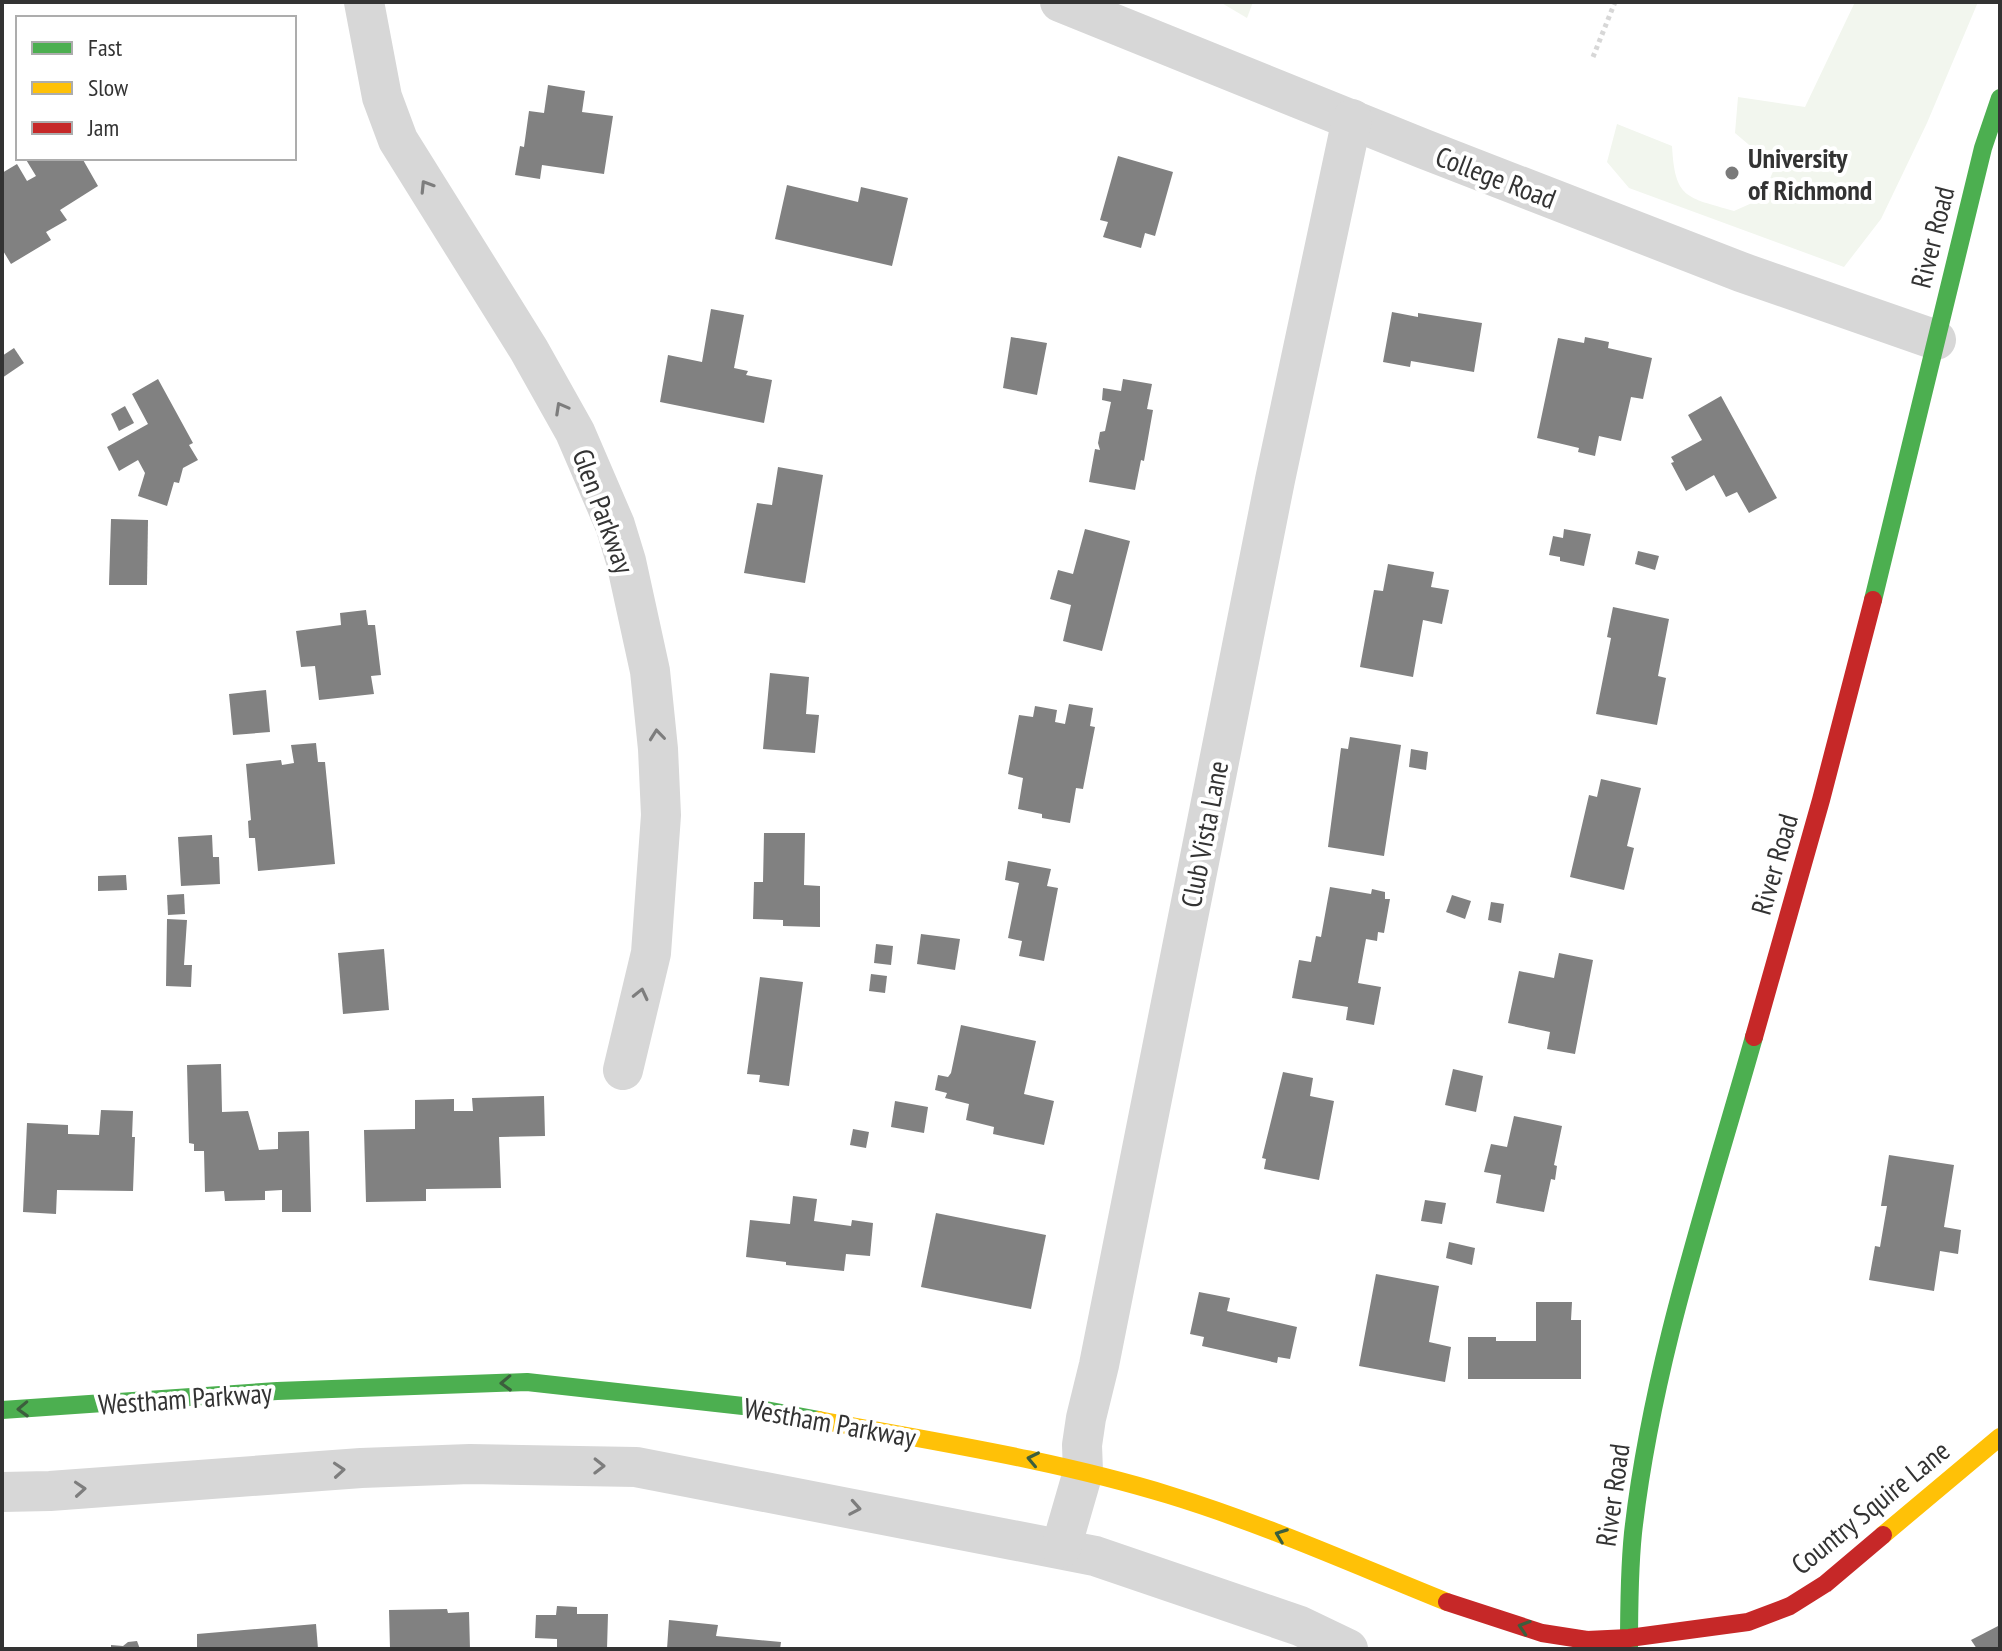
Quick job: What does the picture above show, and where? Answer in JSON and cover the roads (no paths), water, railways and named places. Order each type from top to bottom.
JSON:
[{"type":"street","name":"Glen Parkway","points":[[364,2],[382,97],[398,140],[529,350],[575,432],[615,525],[626,561],[650,671],[661,815],[651,953],[623,1070]]},
{"type":"street","name":"College Road","points":[[1060,2],[1741,272],[1936,340]]},
{"type":"street","name":"River Road","points":[[1629,1644],[1627,1593],[1638,1503],[1651,1421],[1674,1318],[1826,781],[1886,554],[1983,148],[2000,98]]},
{"type":"street","name":"Club Vista Lane","points":[[1061,1548],[1083,1472],[1082,1445],[1086,1418],[1272,496],[1352,119]]},
{"type":"street","name":"Westham Parkway","points":[[2,1410],[277,1391],[527,1382],[743,1406],[1031,1459],[1169,1495],[1278,1533],[1457,1606],[1542,1633],[1629,1644]]},
{"type":"street","name":"Country Squire Lane","points":[[1629,1644],[1748,1622],[1790,1606],[1825,1584],[2000,1437]]},
{"type":"street","points":[[2,1492],[361,1468],[470,1464],[636,1467],[1061,1548],[1136,1568],[1300,1626],[1348,1649]]},
{"type":"place","name":"University of Richmond","points":[[1732,173]]}]
